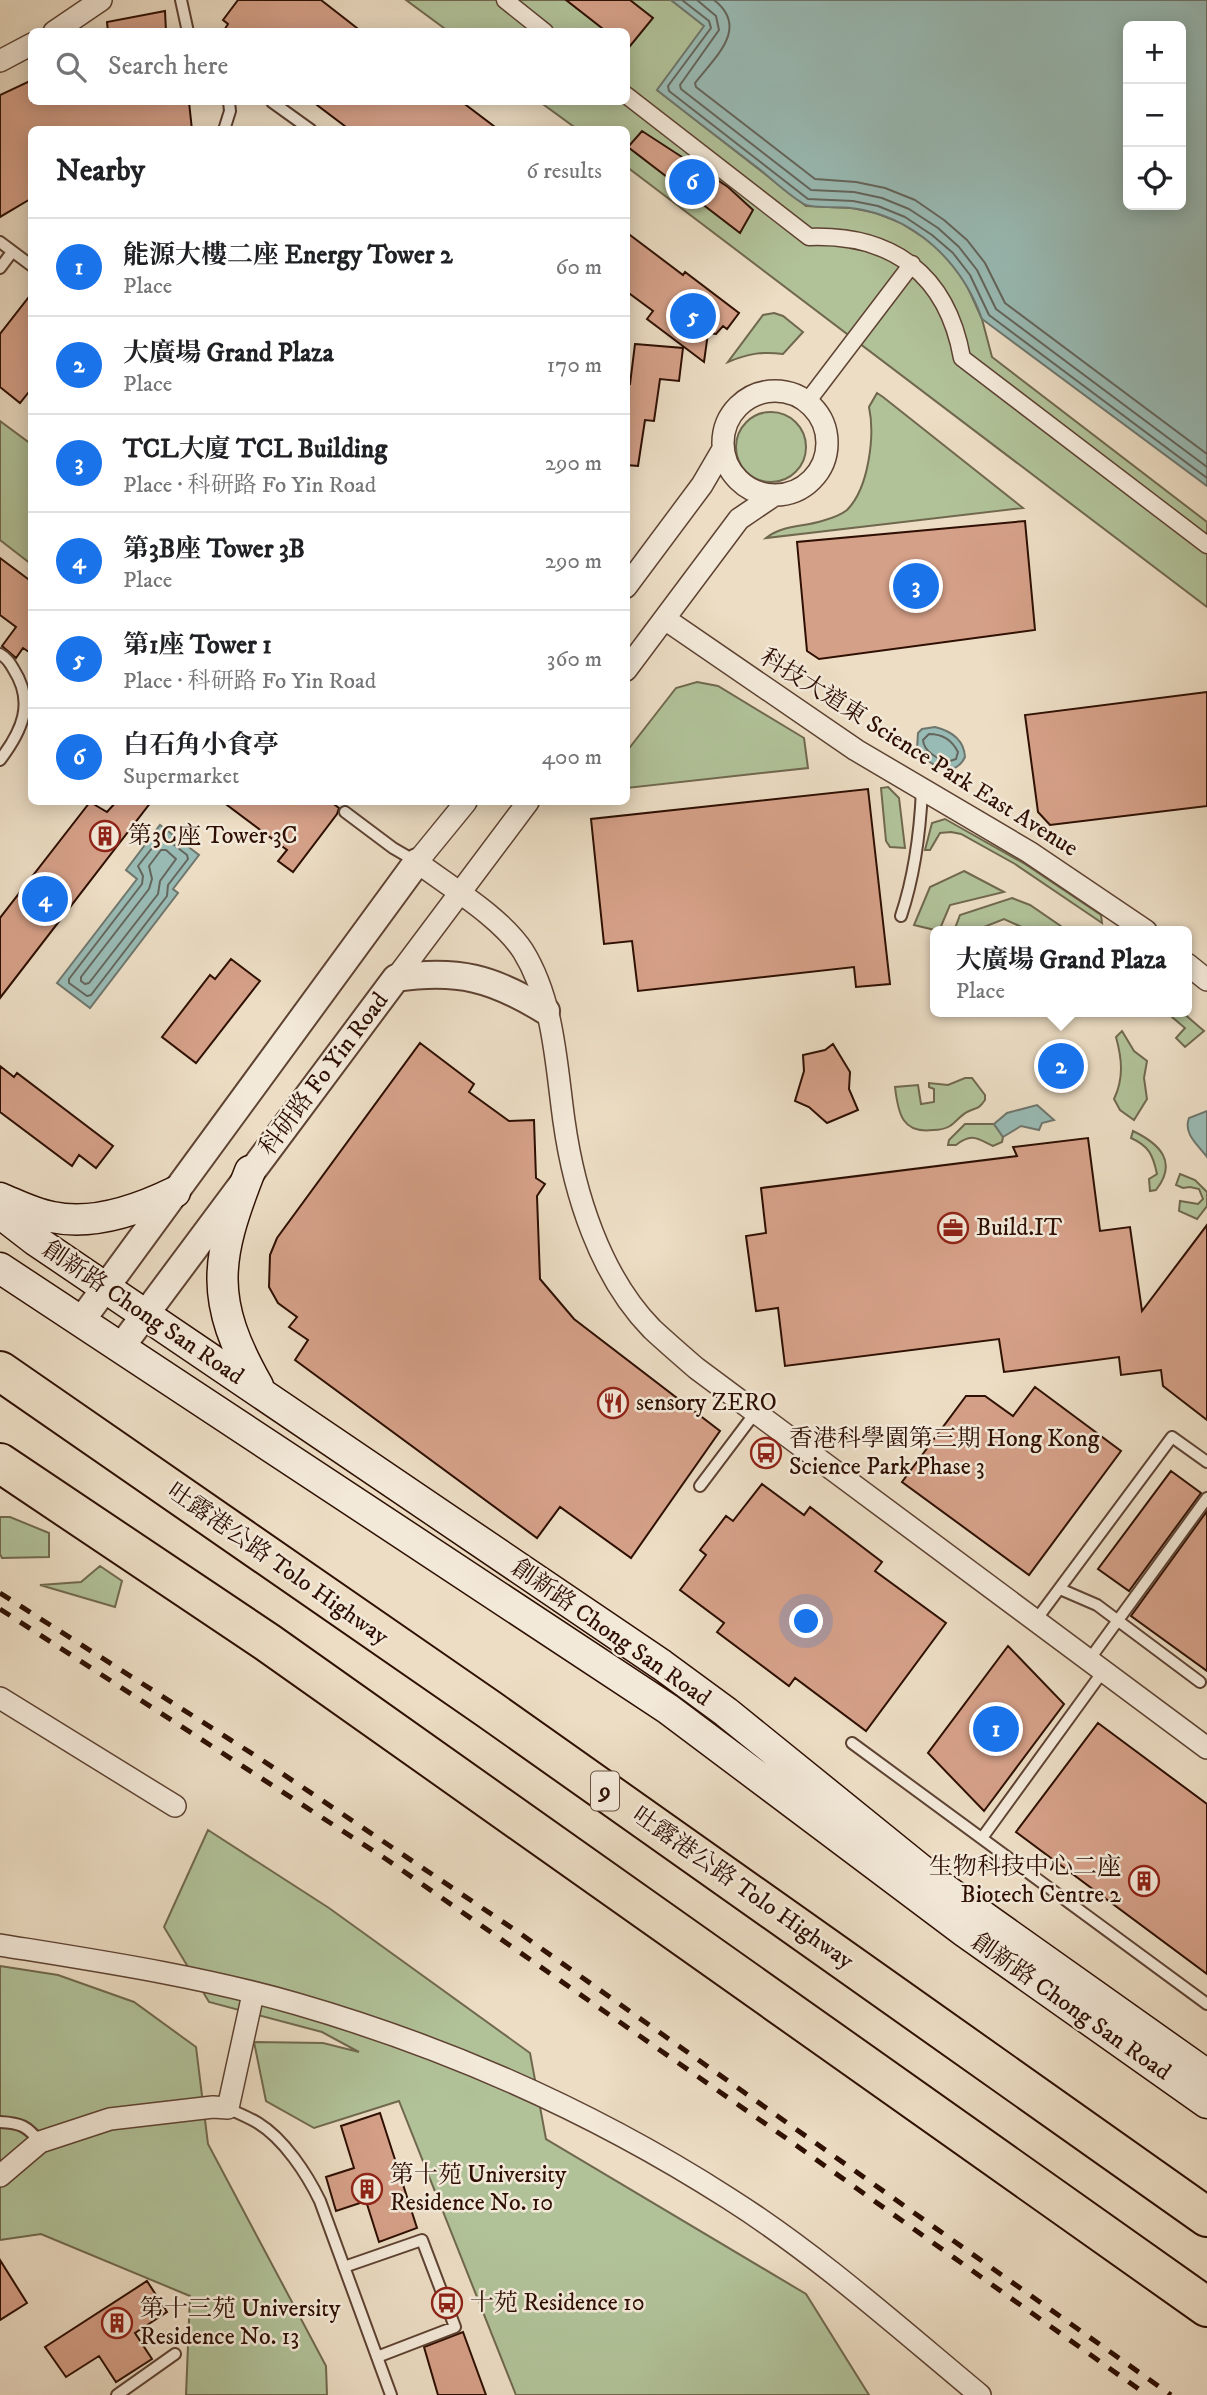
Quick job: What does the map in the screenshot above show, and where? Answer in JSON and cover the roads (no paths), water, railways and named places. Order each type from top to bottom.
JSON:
[{"type":"highway","name":"吐露港公路 Tolo Highway","points":[[0,1371],[490,1710],[1207,2217]]},
{"type":"highway","points":[[0,1463],[279,1650],[1207,2307]]},
{"type":"main road","points":[[250,1171],[233,1214],[225,1247],[222,1279],[229,1329],[261,1392]]},
{"type":"main road","points":[[0,1198],[43,1215],[72,1219],[122,1213],[146,1206],[175,1192]]},
{"type":"main road","name":"創新路 Chong San Road","points":[[0,1213],[35,1240],[446,1521],[662,1665],[726,1712],[946,1890],[1207,2075]]},
{"type":"main road","name":"創新路 Chong San Road","points":[[0,1268],[668,1709],[965,1932],[1207,2103]]},
{"type":"street","points":[[60,28],[101,0]]},
{"type":"street","points":[[505,0],[540,28]]},
{"type":"street","points":[[0,61],[28,46]]},
{"type":"street","points":[[630,98],[809,237],[830,236],[870,243],[883,247],[912,264],[934,289],[949,313],[962,358],[1207,545]]},
{"type":"street","points":[[807,402],[912,264]]},
{"type":"street","points":[[764,392],[794,394],[807,402],[826,428],[828,445],[825,461],[817,475],[790,494],[773,496],[758,493],[739,481],[726,463],[723,449],[723,434],[728,419],[737,407],[764,392]]},
{"type":"street","points":[[630,582],[702,485],[723,449]]},
{"type":"street","points":[[630,665],[739,519],[773,496]]},
{"type":"street","name":"科技大道東 Science Park East Avenue","points":[[665,619],[807,718],[922,790],[1029,852],[1139,926]]},
{"type":"street","name":"科研路 Fo Yin Road","points":[[80,1321],[417,862],[464,805]]},
{"type":"street","name":"科研路 Fo Yin Road","points":[[121,1347],[526,805]]},
{"type":"street","points":[[417,862],[508,932],[533,969],[554,1040],[577,1189],[596,1242],[621,1288],[651,1327],[696,1368],[755,1413],[1207,1748]]},
{"type":"street","points":[[1192,968],[1207,980]]},
{"type":"street","points":[[396,978],[453,974],[483,980],[516,992],[546,1010]]},
{"type":"street","points":[[0,1699],[175,1806]]},
{"type":"street","points":[[0,1945],[162,1972],[296,2004],[409,2040],[522,2086],[611,2130],[729,2198],[810,2255],[980,2395]]},
{"type":"street","points":[[0,2176],[40,2142],[110,2119],[214,2107],[228,2108],[253,1994]]},
{"type":"lane","points":[[181,0],[187,28]]},
{"type":"lane","points":[[225,126],[229,105]]},
{"type":"lane","points":[[276,105],[305,126]]},
{"type":"lane","points":[[0,242],[28,264]]},
{"type":"lane","points":[[0,268],[12,252]]},
{"type":"lane","points":[[0,654],[6,657],[22,682],[25,712],[15,739],[0,760]]},
{"type":"lane","points":[[901,916],[912,883],[918,850],[922,790]]},
{"type":"lane","points":[[345,812],[393,848],[417,862]]},
{"type":"lane","points":[[700,1486],[755,1413]]},
{"type":"lane","points":[[1035,1620],[1172,1437],[1207,1462]]},
{"type":"lane","points":[[982,1838],[1096,1665],[1118,1621],[1207,1498]]},
{"type":"lane","points":[[1060,1589],[1097,1605],[1200,1682]]},
{"type":"lane","points":[[852,1743],[1207,2004]]},
{"type":"lane","points":[[228,2108],[259,2124],[291,2154],[308,2175],[391,2395]]},
{"type":"lane","points":[[0,2122],[15,2123],[29,2129],[40,2142]]},
{"type":"lane","points":[[344,2267],[422,2240],[455,2327],[377,2357]]},
{"type":"lane","points":[[117,2395],[175,2354]]},
{"type":"water","points":[[671,0],[1207,0],[1207,486],[982,319],[962,278],[948,260],[915,231],[874,213],[804,204],[657,90],[704,26]]},
{"type":"water","points":[[935,727],[951,734],[962,746],[965,757],[954,768],[934,765],[917,749],[918,733],[922,729]]},
{"type":"water","points":[[160,825],[199,855],[173,889],[178,893],[90,1008],[57,983],[137,879],[126,870]]},
{"type":"water","points":[[1037,1105],[1054,1120],[1042,1123],[1039,1130],[1021,1126],[1003,1137],[994,1124],[1007,1113]]},
{"type":"water","points":[[1207,1111],[1207,1157],[1192,1139],[1188,1124],[1189,1118]]},
{"type":"railway","points":[[0,1593],[259,1758],[518,1932],[1171,2395]]},
{"type":"railway","points":[[0,1609],[386,1859],[783,2136],[1147,2395]]},
{"type":"place","name":"白石角小食亭","points":[[692,182]]},
{"type":"place","name":"第1座 Tower 1","points":[[693,316]]},
{"type":"place","name":"TCL大廈 TCL Building","points":[[916,586]]},
{"type":"place","name":"第3C座 Tower 3C","points":[[105,836]]},
{"type":"place","name":"第3B座 Tower 3B","points":[[45,899]]},
{"type":"place","name":"大廣場 Grand Plaza","points":[[1061,1066]]},
{"type":"place","name":"Build.IT","points":[[953,1228]]},
{"type":"place","name":"sensory ZERO","points":[[613,1403]]},
{"type":"place","name":"香港科學園第三期 Hong Kong Science Park Phase 3","points":[[766,1453]]},
{"type":"place","name":"能源大樓二座 Energy Tower 2","points":[[996,1729]]},
{"type":"place","name":"生物科技中心二座 Biotech Centre 2","points":[[1144,1881]]},
{"type":"place","name":"第十苑 University Residence No. 10","points":[[367,2189]]},
{"type":"place","name":"十苑 Residence 10","points":[[447,2303]]},
{"type":"place","name":"第十三苑 University Residence No. 13","points":[[117,2323]]}]
